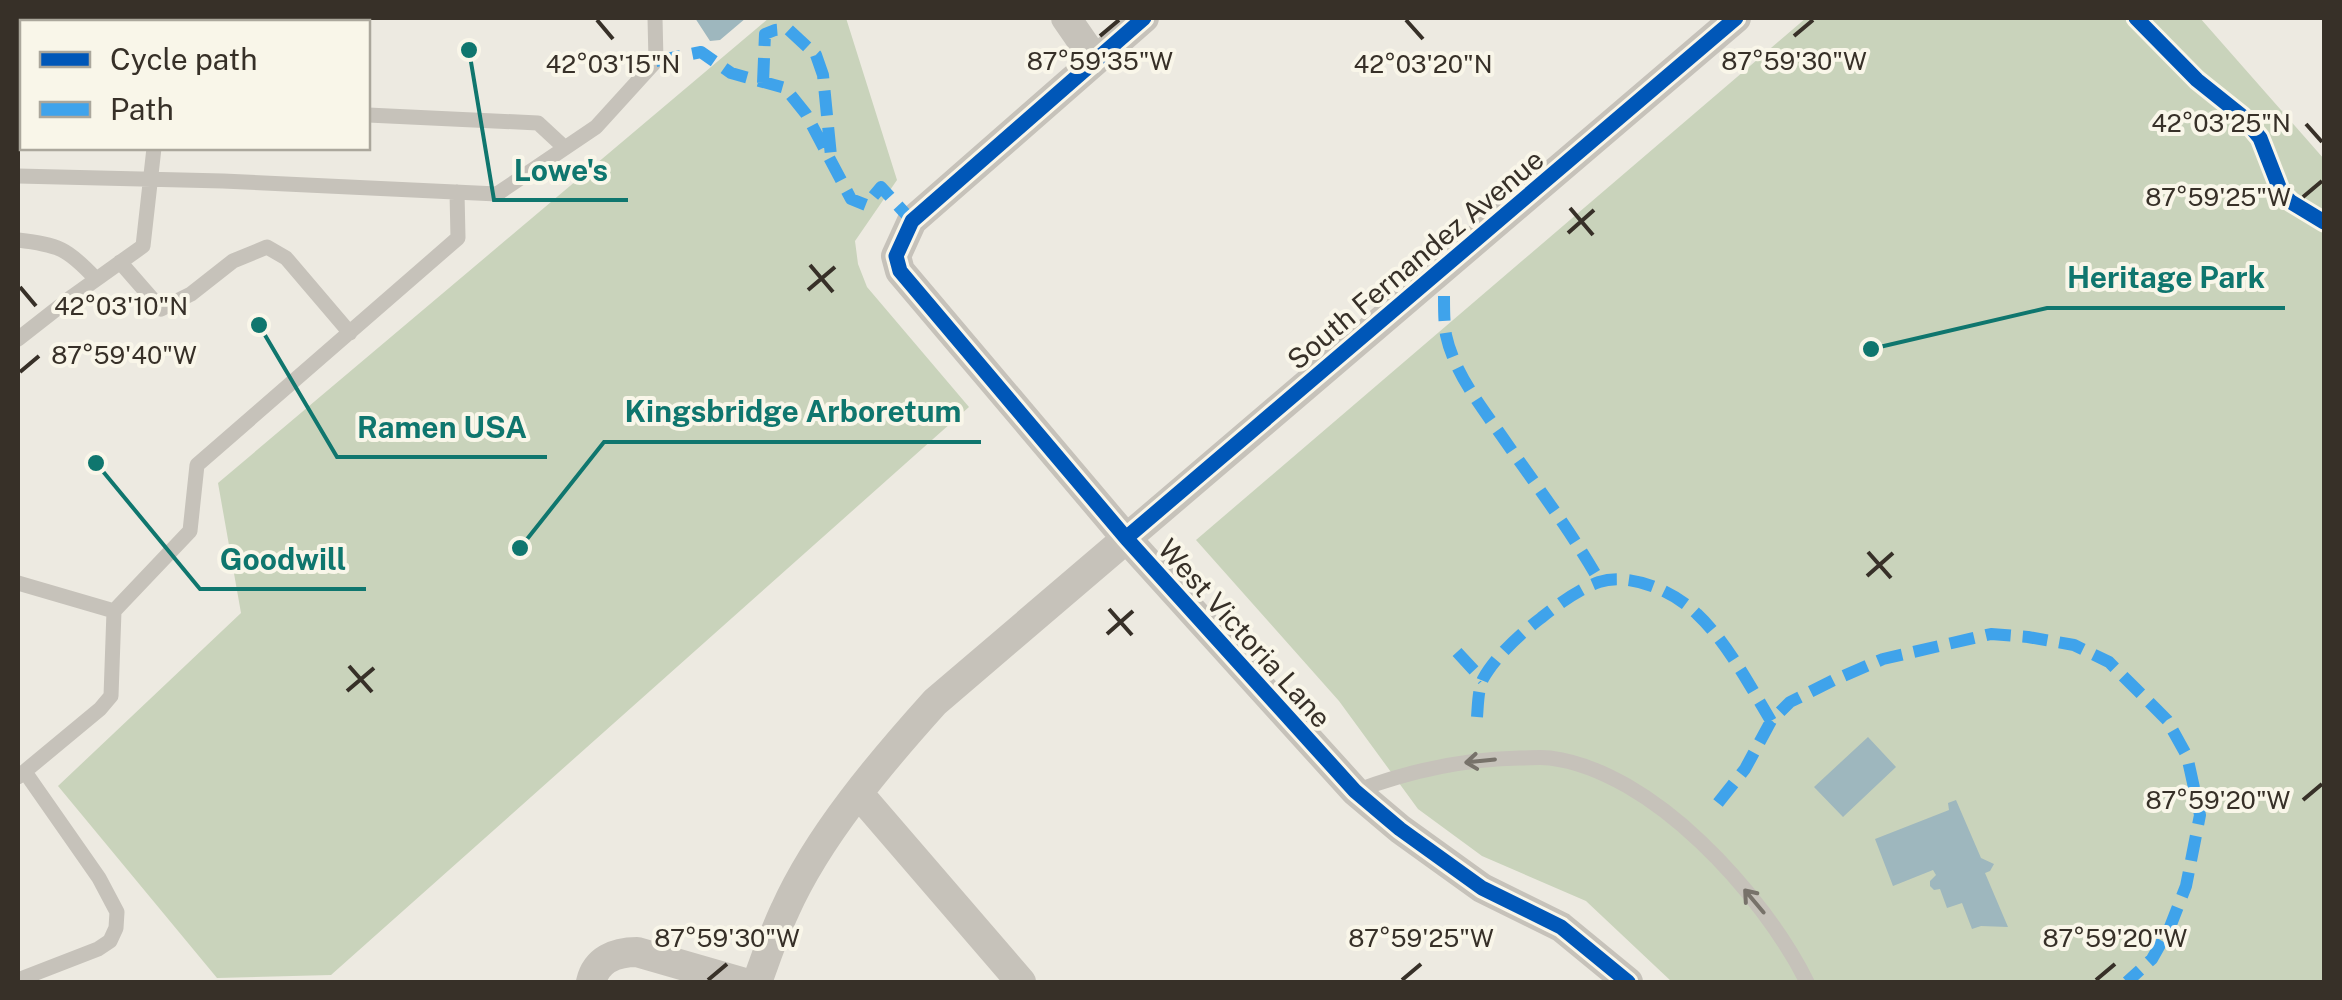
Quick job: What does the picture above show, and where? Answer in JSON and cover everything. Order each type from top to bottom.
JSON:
[{"type":"street","points":[[1066,18],[1095,60],[1144,18]]},
{"type":"street","name":"South Fernandez Avenue","points":[[757,982],[785,908],[818,850],[893,749],[935,702],[1736,18]]},
{"type":"street","name":"West Victoria Lane","points":[[1095,60],[912,221],[896,256],[900,271],[1126,538],[1355,791],[1482,888],[1561,927],[1628,982]]},
{"type":"street","points":[[858,794],[1020,982]]},
{"type":"street","points":[[591,982],[604,960],[622,952],[637,952],[741,982]]},
{"type":"lane","points":[[18,176],[497,194],[596,127],[656,61],[655,18]]},
{"type":"lane","points":[[370,115],[538,122],[565,148]]},
{"type":"lane","points":[[18,339],[143,246],[154,150]]},
{"type":"lane","points":[[18,980],[110,941],[118,912],[99,878],[22,775],[111,696],[114,611],[190,531],[198,465],[458,238],[456,192]]},
{"type":"lane","points":[[18,240],[55,244],[96,279]]},
{"type":"lane","points":[[120,262],[161,309],[191,294],[233,261],[267,247],[286,258],[350,332]]},
{"type":"lane","points":[[18,583],[114,611]]},
{"type":"lane","points":[[1355,791],[1441,765],[1491,759],[1550,758],[1599,770],[1656,803],[1698,840],[1761,906],[1807,982]]},
{"type":"green space","points":[[769,18],[846,18],[897,180],[855,241],[858,264],[867,287],[969,407],[331,975],[217,978],[58,786],[241,613],[218,483]]},
{"type":"green space","points":[[1806,18],[2200,18],[2324,159],[2324,982],[1672,982],[1586,901],[1482,856],[1418,809],[1339,701],[1196,540]]},
{"type":"water","points":[[695,18],[746,18],[720,40],[710,41]]},
{"type":"water","points":[[1868,737],[1896,767],[1843,817],[1814,787]]},
{"type":"water","points":[[1956,800],[1981,858],[1994,864],[1985,873],[2008,927],[1972,929],[1962,903],[1947,908],[1940,889],[1930,886],[1936,875],[1933,870],[1893,886],[1875,839],[1949,810],[1948,803]]},
{"type":"marked path","points":[[763,83],[765,34],[788,29],[816,55],[823,75],[831,156]]},
{"type":"marked path","points":[[656,61],[701,52],[731,73],[785,88],[806,114],[851,199],[866,205],[881,187],[912,221]]},
{"type":"marked path","points":[[1444,296],[1446,335],[1461,375],[1600,582]]},
{"type":"marked path","points":[[1477,717],[1483,679],[1517,638],[1584,589],[1599,582],[1625,580],[1665,592],[1697,614],[1728,651],[1771,721]]},
{"type":"marked path","points":[[1718,803],[1745,769],[1771,721],[1790,702],[1834,680],[1883,659],[1991,634],[2074,645],[2109,662],[2167,720],[2187,756],[2200,815],[2186,886],[2170,927],[2152,959],[2127,982]]},
{"type":"marked path","points":[[1457,652],[1483,680]]},
{"type":"cycle path","points":[[1144,18],[912,221],[896,256],[900,271],[1126,538],[1355,791],[1482,888],[1561,927],[1628,982]]},
{"type":"cycle path","points":[[1126,538],[1736,18]]},
{"type":"cycle path","points":[[2136,18],[2197,80],[2242,116],[2260,138],[2281,192],[2324,222]]},
{"type":"place","name":"Lowe's","points":[[469,50]]},
{"type":"place","name":"Ramen USA","points":[[259,325]]},
{"type":"place","name":"Heritage Park","points":[[1871,349]]},
{"type":"place","name":"Goodwill","points":[[96,463]]},
{"type":"place","name":"Kingsbridge Arboretum","points":[[520,548]]}]
